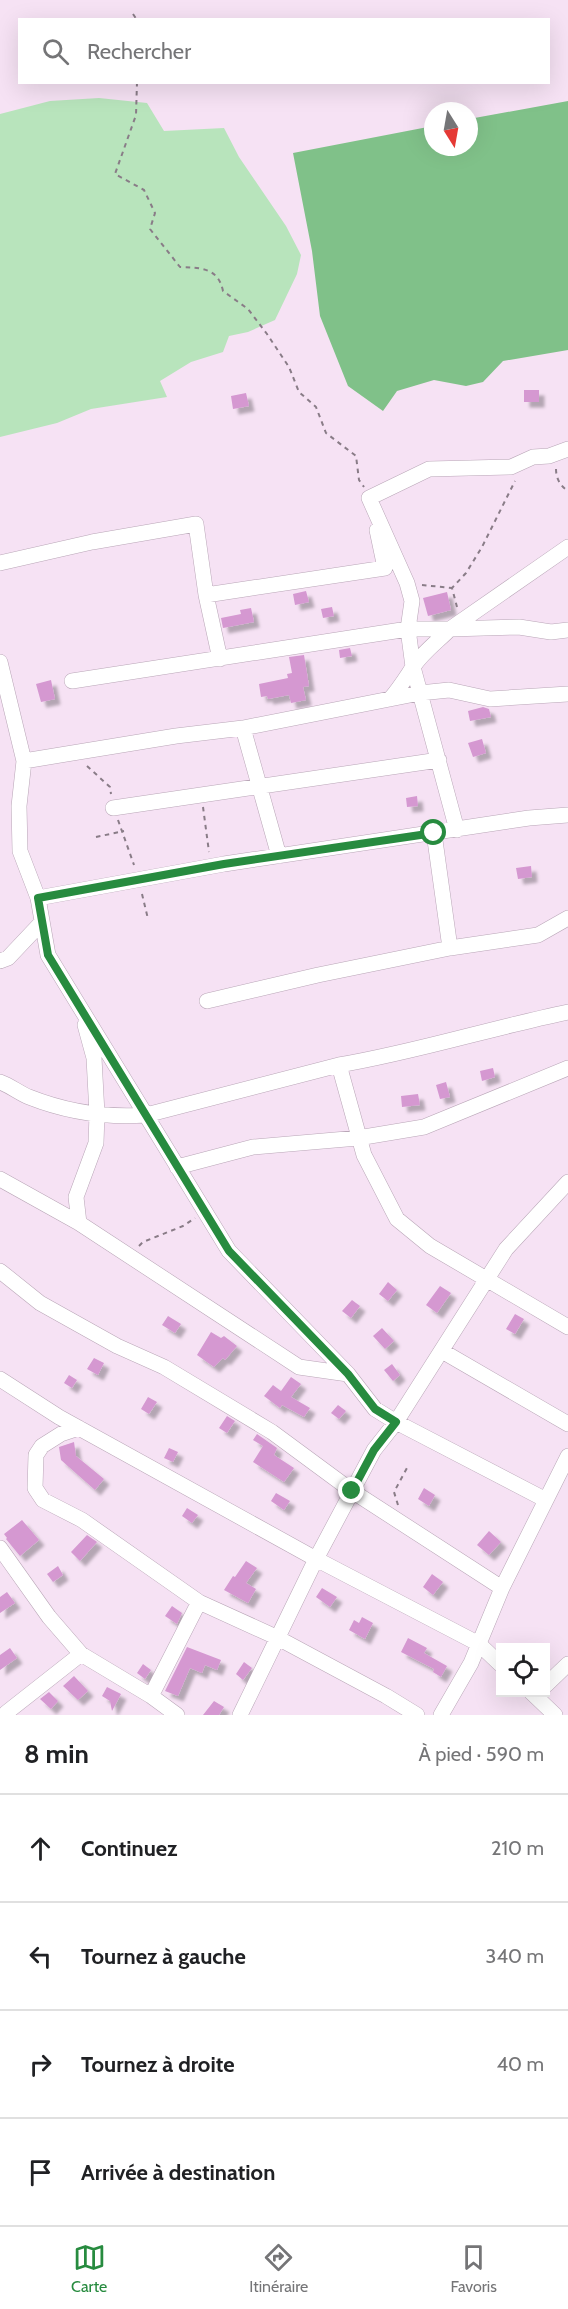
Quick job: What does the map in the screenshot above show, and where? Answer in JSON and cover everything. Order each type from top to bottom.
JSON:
[{"type":"street","points":[[369,498],[429,469],[511,466],[533,457],[549,456],[562,451]]},
{"type":"street","points":[[369,498],[407,583],[412,601],[408,630],[412,667],[457,830]]},
{"type":"street","points":[[206,595],[385,568],[369,498]]},
{"type":"street","points":[[0,563],[92,542],[196,524],[206,595],[220,659]]},
{"type":"street","points":[[390,699],[404,684],[412,667],[455,625],[568,547]]},
{"type":"street","points":[[72,681],[408,630],[455,625],[519,627],[551,632],[568,630]]},
{"type":"street","points":[[0,662],[24,761],[19,806],[20,851],[38,898],[48,955],[229,1251],[348,1374],[375,1409],[546,1500]]},
{"type":"street","points":[[24,761],[243,728],[420,693],[449,690],[490,699],[568,694]]},
{"type":"street","points":[[243,728],[279,856]]},
{"type":"street","points":[[113,808],[439,760]]},
{"type":"street","points":[[38,898],[279,856],[568,814]]},
{"type":"street","points":[[434,833],[450,948]]},
{"type":"street","points":[[207,1001],[450,948],[538,935],[568,918]]},
{"type":"street","points":[[0,961],[8,958],[42,922]]},
{"type":"street","points":[[79,1223],[76,1197],[96,1143],[97,1114],[94,1058],[80,1008]]},
{"type":"street","points":[[0,1082],[27,1097],[78,1113],[124,1117],[146,1116],[339,1065],[568,1012]]},
{"type":"street","points":[[339,1065],[358,1138],[397,1219],[430,1246],[568,1327]]},
{"type":"street","points":[[177,1167],[253,1147],[358,1138],[424,1127],[568,1068]]},
{"type":"street","points":[[0,1179],[79,1223],[299,1367],[348,1374]]},
{"type":"street","points":[[244,1714],[276,1637],[374,1450],[396,1422],[506,1250],[568,1182]]},
{"type":"street","points":[[0,1271],[40,1303],[117,1346],[164,1367],[272,1432],[352,1491],[502,1588]]},
{"type":"street","points":[[442,1351],[568,1424]]},
{"type":"street","points":[[0,1379],[79,1428],[316,1560],[479,1644],[496,1659]]},
{"type":"street","points":[[79,1428],[61,1434],[42,1446],[36,1455],[35,1488],[43,1500],[82,1520],[199,1602],[276,1637],[417,1715]]},
{"type":"street","points":[[441,1715],[479,1644],[502,1588],[568,1456]]},
{"type":"street","points":[[0,1548],[49,1617],[81,1654],[151,1696],[177,1715]]},
{"type":"street","points":[[151,1696],[199,1602]]},
{"type":"street","points":[[5,1711],[81,1654]]},
{"type":"street","points":[[550,1681],[568,1664]]},
{"type":"street","points":[[538,1697],[555,1715]]},
{"type":"path","points":[[133,14],[136,18]]},
{"type":"path","points":[[137,84],[136,115],[115,174],[144,190],[154,213],[150,229],[180,267],[210,271],[221,280],[223,291],[248,309],[289,367],[299,392],[316,407],[326,433],[356,456],[360,480],[369,498]]},
{"type":"path","points":[[562,451],[556,476],[562,488],[568,491]]},
{"type":"path","points":[[455,625],[452,588],[466,573],[482,547],[523,462]]},
{"type":"path","points":[[407,583],[452,588]]},
{"type":"path","points":[[70,753],[110,787],[113,808],[124,831],[148,919]]},
{"type":"path","points":[[202,796],[211,867]]},
{"type":"path","points":[[96,837],[124,831]]},
{"type":"path","points":[[130,1256],[143,1242],[183,1226],[205,1212]]},
{"type":"path","points":[[401,1522],[394,1492],[407,1468]]},
{"type":"green space","points":[[99,98],[147,103],[164,131],[224,128],[239,157],[286,226],[301,255],[297,274],[275,320],[248,332],[229,336],[223,352],[191,362],[160,381],[167,397],[91,409],[57,423],[0,437],[0,114],[50,101]]},
{"type":"green space","points":[[568,101],[568,350],[503,361],[483,382],[466,386],[434,380],[397,391],[383,411],[348,386],[320,316],[312,251],[293,153],[424,128],[424,156],[478,156],[478,117]]},
{"type":"building","points":[[524,390],[539,390],[539,402],[524,402]]},
{"type":"building","points":[[246,393],[249,406],[233,409],[231,396]]},
{"type":"building","points":[[306,591],[309,602],[295,605],[293,594]]},
{"type":"building","points":[[447,592],[451,610],[428,616],[423,598]]},
{"type":"building","points":[[332,607],[334,616],[323,618],[321,609]]},
{"type":"building","points":[[251,608],[254,622],[223,628],[221,618],[241,614],[240,610]]},
{"type":"building","points":[[350,648],[352,656],[340,658],[339,650]]},
{"type":"building","points":[[304,655],[309,686],[303,687],[306,700],[291,703],[289,695],[268,699],[267,696],[261,697],[259,684],[288,678],[287,674],[292,673],[289,657]]},
{"type":"building","points":[[51,680],[55,699],[41,702],[36,684]]},
{"type":"building","points":[[483,707],[489,709],[491,717],[470,721],[468,711]]},
{"type":"building","points":[[482,739],[486,753],[473,757],[468,743]]},
{"type":"building","points":[[417,796],[418,806],[407,807],[406,798]]},
{"type":"building","points":[[531,866],[532,877],[518,879],[516,868]]},
{"type":"building","points":[[493,1068],[495,1077],[482,1081],[480,1071]]},
{"type":"building","points":[[446,1082],[450,1097],[440,1099],[436,1085]]},
{"type":"building","points":[[418,1094],[420,1105],[402,1107],[401,1096]]},
{"type":"building","points":[[388,1282],[397,1290],[388,1301],[379,1294]]},
{"type":"building","points":[[440,1286],[451,1293],[437,1313],[426,1305]]},
{"type":"building","points":[[352,1300],[360,1306],[351,1318],[342,1311]]},
{"type":"building","points":[[515,1314],[524,1319],[515,1334],[506,1329]]},
{"type":"building","points":[[168,1316],[181,1324],[175,1333],[162,1325]]},
{"type":"building","points":[[382,1328],[394,1341],[385,1349],[373,1336]]},
{"type":"building","points":[[211,1332],[221,1338],[224,1336],[237,1346],[225,1360],[223,1358],[214,1367],[197,1355]]},
{"type":"building","points":[[94,1358],[104,1363],[98,1375],[87,1369]]},
{"type":"building","points":[[392,1364],[400,1375],[393,1381],[384,1370]]},
{"type":"building","points":[[69,1375],[77,1380],[72,1388],[64,1383]]},
{"type":"building","points":[[291,1377],[301,1384],[291,1397],[310,1408],[304,1417],[282,1405],[280,1408],[264,1396],[273,1385],[281,1391]]},
{"type":"building","points":[[148,1397],[157,1402],[149,1414],[141,1409]]},
{"type":"building","points":[[338,1405],[346,1411],[339,1419],[331,1413]]},
{"type":"building","points":[[227,1416],[235,1421],[227,1433],[219,1428]]},
{"type":"building","points":[[257,1434],[277,1448],[274,1455],[294,1468],[284,1482],[253,1462],[263,1446],[253,1440]]},
{"type":"building","points":[[74,1442],[76,1456],[104,1479],[95,1490],[61,1460],[59,1447]]},
{"type":"building","points":[[169,1448],[178,1452],[173,1462],[164,1458]]},
{"type":"building","points":[[424,1488],[435,1495],[429,1506],[418,1499]]},
{"type":"building","points":[[276,1493],[290,1501],[284,1510],[271,1501]]},
{"type":"building","points":[[187,1508],[198,1515],[192,1523],[182,1516]]},
{"type":"building","points":[[22,1520],[39,1540],[20,1556],[4,1534]]},
{"type":"building","points":[[489,1531],[501,1542],[489,1555],[477,1545]]},
{"type":"building","points":[[87,1535],[97,1542],[80,1561],[71,1552]]},
{"type":"building","points":[[246,1561],[257,1568],[246,1583],[256,1589],[248,1603],[224,1590]]},
{"type":"building","points":[[58,1566],[63,1575],[53,1582],[47,1574]]},
{"type":"building","points":[[432,1574],[443,1582],[433,1595],[423,1587]]},
{"type":"building","points":[[322,1588],[337,1597],[330,1607],[316,1597]]},
{"type":"building","points":[[7,1592],[15,1603],[0,1613],[0,1597]]},
{"type":"building","points":[[172,1606],[182,1613],[177,1624],[165,1616]]},
{"type":"building","points":[[362,1617],[373,1623],[365,1639],[349,1630],[354,1620],[359,1623]]},
{"type":"building","points":[[408,1638],[427,1648],[424,1653],[447,1666],[441,1677],[433,1672],[434,1669],[401,1652]]},
{"type":"building","points":[[187,1647],[221,1660],[217,1670],[205,1665],[202,1673],[190,1668],[178,1696],[165,1691]]},
{"type":"building","points":[[10,1648],[17,1658],[0,1670],[0,1655]]},
{"type":"building","points":[[244,1662],[252,1668],[243,1680],[236,1674]]},
{"type":"building","points":[[143,1664],[151,1670],[145,1679],[137,1673]]},
{"type":"building","points":[[74,1676],[88,1691],[78,1700],[63,1686]]},
{"type":"building","points":[[107,1687],[121,1694],[112,1711],[110,1701],[102,1696]]},
{"type":"building","points":[[49,1692],[58,1701],[51,1709],[40,1699]]},
{"type":"building","points":[[214,1701],[224,1707],[219,1715],[203,1715]]},
{"type":"route","points":[[352,1491],[374,1450],[396,1422],[375,1409],[348,1374],[229,1251],[48,955],[38,898],[224,864],[434,833]]}]
